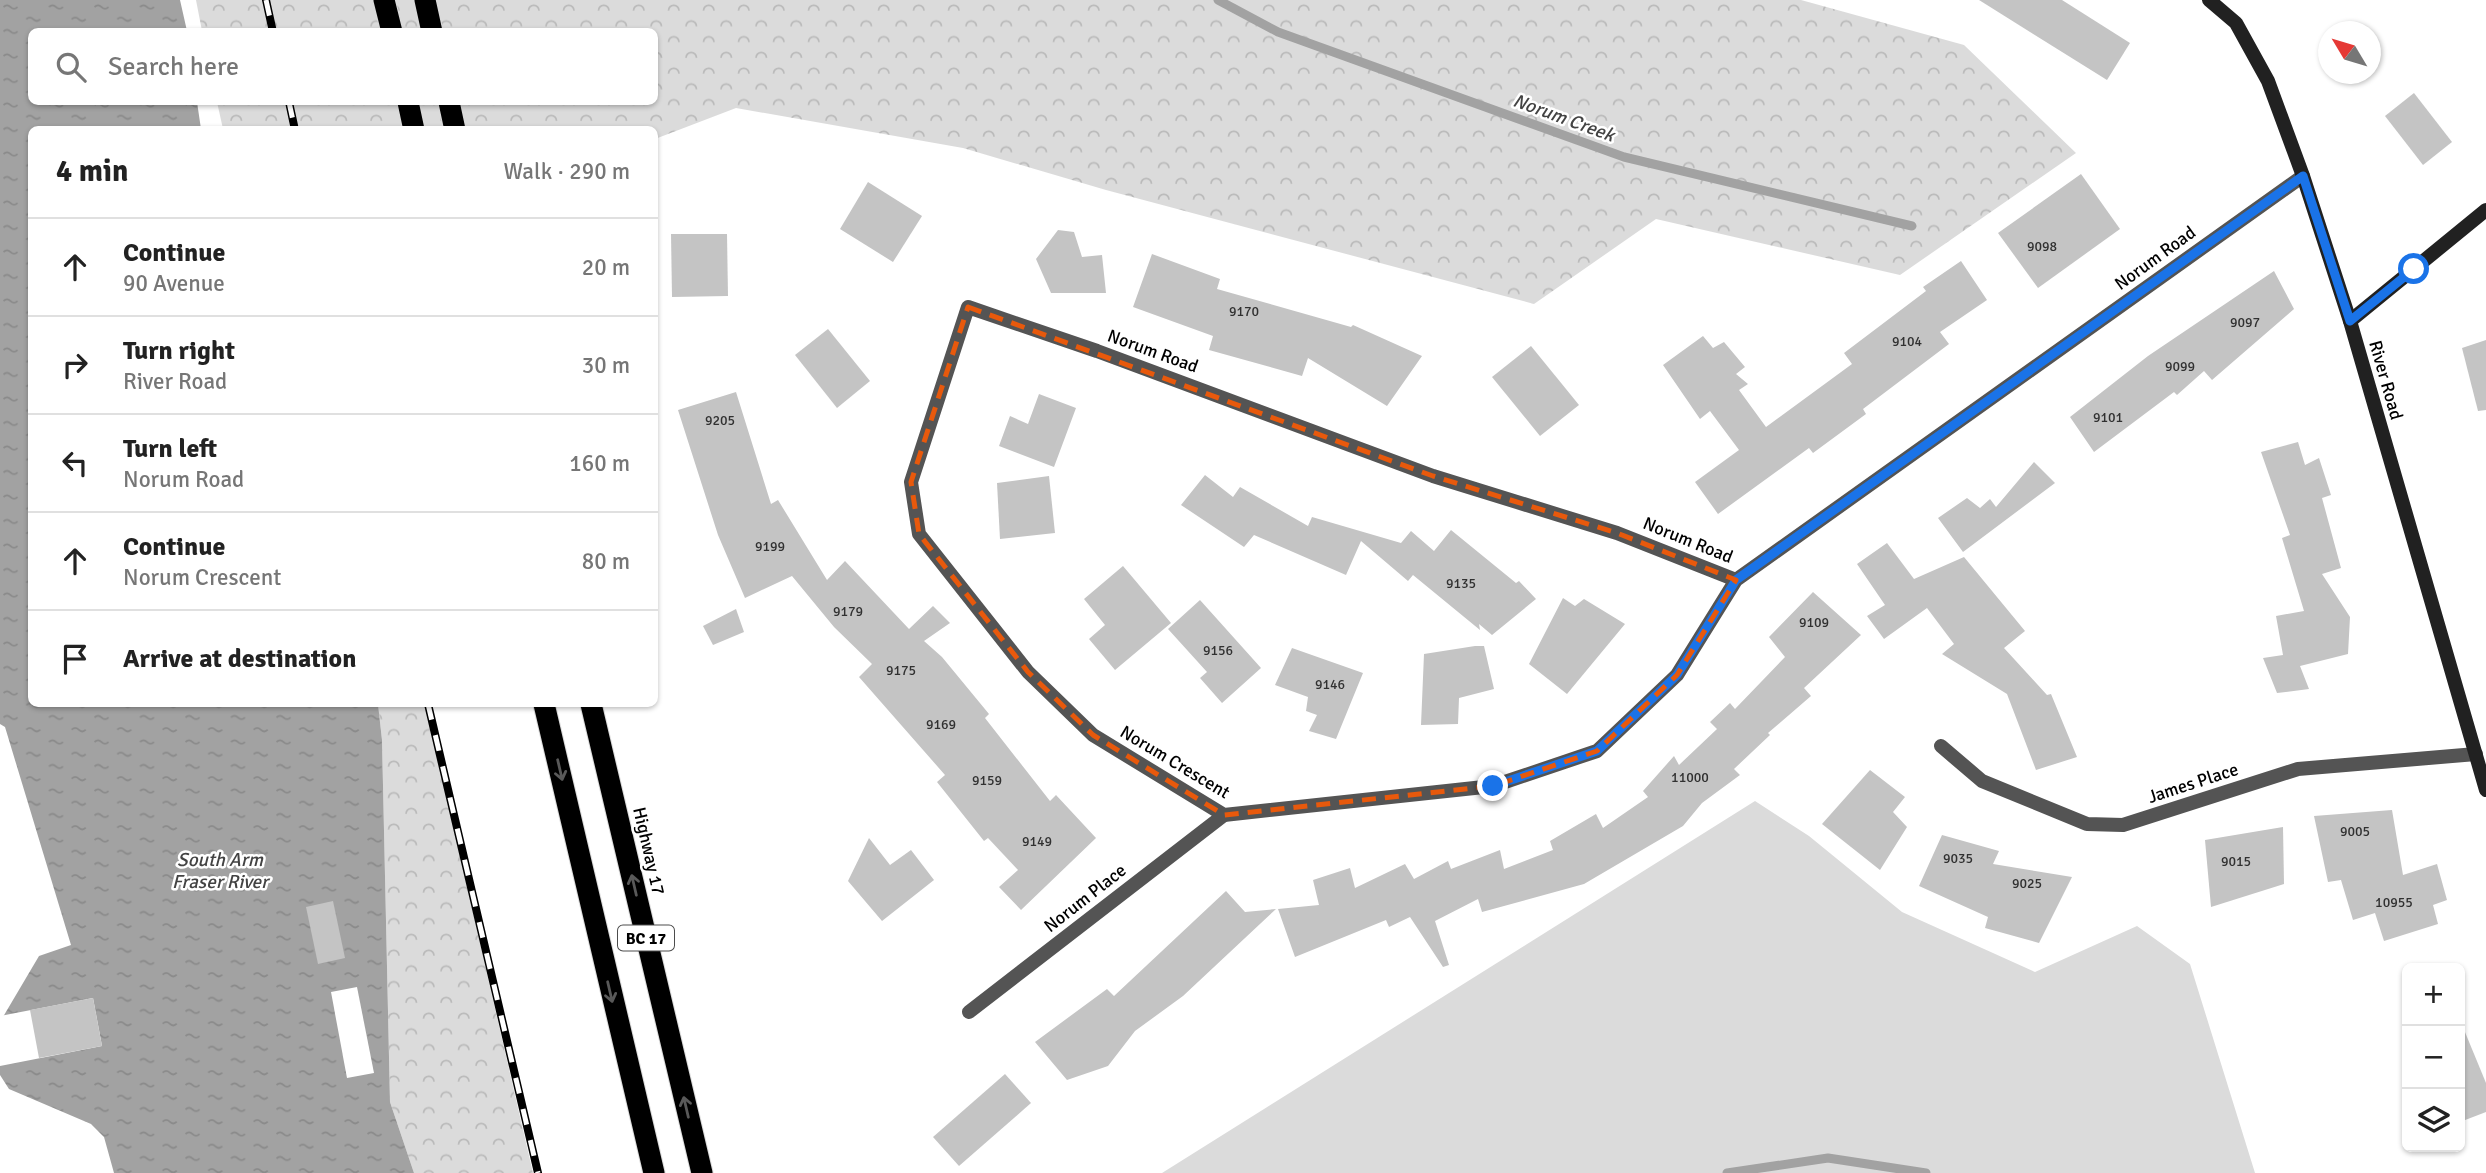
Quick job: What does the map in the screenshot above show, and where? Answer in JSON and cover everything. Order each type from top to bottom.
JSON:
[{"type":"highway","points":[[384,0],[391,28]]},
{"type":"highway","points":[[409,105],[413,126]]},
{"type":"highway","points":[[450,105],[454,126]]},
{"type":"highway","name":"BC 17","points":[[545,707],[654,1173]]},
{"type":"highway","name":"Highway 17","points":[[592,707],[702,1173]]},
{"type":"street","name":"River Road","points":[[2209,0],[2236,23],[2268,81],[2303,176],[2350,321],[2486,790]]},
{"type":"street","name":"Norum Road","points":[[968,307],[1097,351],[1433,477],[1617,533],[1736,580],[2303,176]]},
{"type":"street","points":[[2350,321],[2486,210]]},
{"type":"street","name":"Norum Crescent","points":[[968,307],[911,482],[919,534],[1028,672],[1093,735],[1224,815],[1493,786],[1597,751],[1677,675],[1736,580]]},
{"type":"street","name":"James Place","points":[[1941,746],[1982,781],[2087,824],[2123,825],[2298,769],[2476,754]]},
{"type":"street","name":"Norum Place","points":[[969,1012],[1224,815]]},
{"type":"highlighted area","points":[[968,307],[1433,476],[1617,533],[1736,580],[1677,675],[1597,751],[1493,786],[1224,815],[1093,735],[1028,672],[919,534],[911,482]]},
{"type":"green space","points":[[196,0],[1801,0],[1964,45],[2076,153],[1900,275],[1656,219],[1534,304],[1106,190],[963,148],[736,108],[658,138],[658,126],[222,126],[218,105],[658,105],[658,28],[201,28]]},
{"type":"green space","points":[[378,707],[426,707],[533,1173],[414,1173],[390,1102],[382,740]]},
{"type":"green space","points":[[1755,801],[1809,836],[1902,912],[2035,972],[2137,926],[2190,964],[2255,1173],[1162,1173]]},
{"type":"water","name":"South Arm Fraser River","points":[[0,0],[180,0],[186,28],[28,28],[28,105],[197,105],[201,126],[28,126],[28,707],[378,707],[382,740],[390,1102],[414,1173],[114,1173],[104,1137],[91,1124],[9,1089],[0,1075],[0,1022],[39,956],[71,945],[5,727],[0,724]]},
{"type":"pier","points":[[357,987],[374,1073],[347,1078],[331,992]]},
{"type":"pier","points":[[93,998],[102,1046],[0,1066],[0,1016]]},
{"type":"building","points":[[1979,0],[2062,0],[2130,43],[2107,80]]},
{"type":"building","points":[[2414,93],[2452,142],[2423,165],[2385,116]]},
{"type":"building","points":[[2081,174],[2120,229],[2038,288],[1998,233]]},
{"type":"building","points":[[868,182],[922,216],[893,262],[840,229]]},
{"type":"building","points":[[1058,230],[1074,232],[1082,257],[1102,255],[1106,293],[1051,293],[1036,259]]},
{"type":"building","points":[[671,234],[727,234],[728,296],[672,297]]},
{"type":"building","points":[[1152,254],[1220,279],[1217,289],[1351,327],[1353,325],[1422,356],[1387,406],[1308,358],[1302,376],[1209,350],[1213,336],[1133,307]]},
{"type":"building","points":[[1961,261],[1987,300],[1940,332],[1949,344],[1863,409],[1866,414],[1813,453],[1809,448],[1718,514],[1695,482],[1739,450],[1710,411],[1700,419],[1663,365],[1703,336],[1713,348],[1724,342],[1745,367],[1736,374],[1748,384],[1739,390],[1766,427],[1852,364],[1844,353],[1926,291],[1923,287]]},
{"type":"building","points":[[2274,271],[2294,309],[2212,380],[2204,371],[2177,395],[2174,392],[2094,452],[2070,417],[2148,356]]},
{"type":"building","points":[[828,329],[870,381],[837,408],[795,355]]},
{"type":"building","points":[[2486,340],[2486,410],[2478,411],[2462,348]]},
{"type":"building","points":[[1531,346],[1579,405],[1540,436],[1492,377]]},
{"type":"building","points":[[736,392],[771,504],[778,500],[827,580],[845,561],[909,629],[933,606],[950,623],[924,641],[942,657],[989,714],[985,718],[1050,801],[1056,795],[1096,838],[1021,910],[999,887],[1018,870],[988,838],[984,841],[937,782],[945,775],[859,677],[872,664],[834,627],[792,576],[745,598],[718,535],[678,410]]},
{"type":"building","points":[[1039,394],[1076,408],[1054,467],[999,446],[1010,416],[1028,424]]},
{"type":"building","points":[[2298,442],[2305,465],[2319,458],[2331,495],[2322,498],[2341,568],[2322,574],[2350,617],[2348,654],[2300,666],[2309,689],[2277,693],[2263,658],[2283,655],[2276,616],[2304,611],[2282,538],[2290,535],[2261,452]]},
{"type":"building","points":[[2034,462],[2055,483],[1963,552],[1938,518],[1967,498],[1980,508],[1990,499],[1996,507]]},
{"type":"building","points":[[1205,475],[1233,497],[1240,487],[1308,526],[1312,517],[1401,543],[1411,531],[1434,551],[1451,530],[1516,583],[1519,581],[1536,599],[1492,635],[1479,624],[1480,630],[1413,575],[1408,581],[1361,541],[1346,575],[1254,535],[1244,547],[1181,505]]},
{"type":"building","points":[[1049,476],[1055,533],[1000,539],[997,483]]},
{"type":"building","points":[[1887,543],[1914,579],[1964,557],[2025,631],[2004,648],[2047,695],[2051,694],[2077,757],[2036,770],[2007,694],[1942,654],[1954,644],[1927,608],[1884,639],[1867,616],[1885,605],[1857,564]]},
{"type":"building","points":[[1123,566],[1171,623],[1115,670],[1089,639],[1105,625],[1084,599]]},
{"type":"building","points":[[1813,592],[1861,635],[1804,688],[1811,696],[1768,733],[1770,735],[1734,769],[1740,775],[1702,803],[1683,826],[1584,884],[1482,912],[1478,899],[1435,921],[1449,965],[1443,967],[1410,917],[1389,927],[1386,920],[1295,957],[1278,909],[1319,905],[1313,880],[1350,868],[1355,888],[1405,864],[1414,879],[1448,861],[1451,869],[1500,850],[1504,869],[1553,850],[1550,841],[1596,814],[1603,828],[1648,797],[1643,791],[1674,756],[1679,765],[1717,729],[1710,722],[1730,703],[1735,709],[1785,657],[1769,637]]},
{"type":"building","points":[[1563,598],[1575,606],[1584,599],[1625,624],[1567,694],[1529,664]]},
{"type":"building","points":[[1200,600],[1261,668],[1222,703],[1200,678],[1207,672],[1168,629]]},
{"type":"building","points":[[736,609],[744,632],[713,645],[703,626]]},
{"type":"building","points":[[1484,646],[1494,689],[1459,698],[1458,724],[1421,725],[1424,654]]},
{"type":"building","points":[[1292,648],[1363,673],[1336,739],[1309,731],[1317,715],[1306,711],[1308,697],[1275,685]]},
{"type":"building","points":[[1870,770],[1905,797],[1893,812],[1907,827],[1880,870],[1822,824]]},
{"type":"building","points":[[2392,810],[2403,875],[2437,864],[2447,900],[2433,905],[2438,924],[2384,941],[2375,913],[2353,920],[2341,880],[2328,882],[2314,816]]},
{"type":"building","points":[[2283,827],[2284,884],[2211,907],[2205,840]]},
{"type":"building","points":[[1942,835],[1999,851],[1993,864],[2072,877],[2039,943],[1985,928],[1988,917],[1919,886]]},
{"type":"building","points":[[869,838],[890,865],[911,850],[934,880],[882,921],[848,881]]},
{"type":"building","points":[[1226,891],[1245,912],[1276,909],[1183,996],[1135,1031],[1108,1066],[1067,1080],[1035,1042],[1107,989],[1114,996]]},
{"type":"building","points":[[333,901],[345,958],[318,964],[306,907]]},
{"type":"building","points":[[93,998],[102,1046],[39,1058],[30,1010]]},
{"type":"building","points":[[2465,1032],[2486,1083],[2486,1112],[2465,1120]]},
{"type":"building","points":[[1005,1074],[1031,1103],[959,1166],[933,1137]]},
{"type":"waterway","name":"Norum Creek","points":[[1218,0],[1278,32],[1624,157],[1912,226]]},
{"type":"waterway","points":[[1727,1173],[1828,1158],[1926,1173]]},
{"type":"railway","points":[[266,0],[272,28]]},
{"type":"railway","points":[[290,105],[294,126]]},
{"type":"railway","points":[[429,707],[538,1173]]},
{"type":"route","points":[[1493,786],[1597,751],[1677,675],[1736,580],[2303,176],[2350,321],[2414,269]]}]
